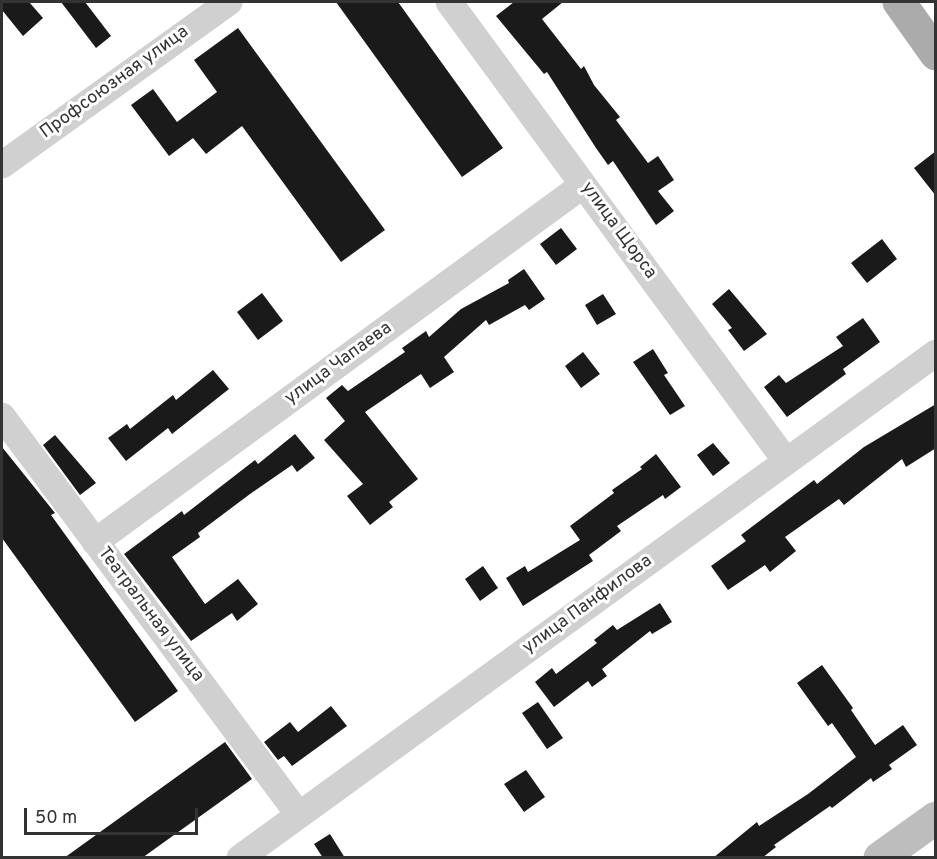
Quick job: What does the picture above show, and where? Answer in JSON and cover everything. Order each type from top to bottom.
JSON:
[{"type":"main road","points":[[898,2],[936,54]]},
{"type":"street","name":"Профсоюзная улица","points":[[2,165],[229,2]]},
{"type":"street","name":"улица Щорса","points":[[449,2],[786,461]]},
{"type":"street","name":"улица Чапаева","points":[[95,543],[583,184]]},
{"type":"street","name":"улица Панфилова","points":[[240,858],[936,353]]},
{"type":"street","name":"Театральная улица","points":[[2,416],[299,815]]},
{"type":"street","points":[[880,858],[936,818]]},
{"type":"building","points":[[2,2],[29,2],[43,18],[23,36],[2,10]]},
{"type":"building","points":[[61,2],[85,2],[111,36],[96,48]]},
{"type":"building","points":[[336,2],[398,2],[503,148],[462,177]]},
{"type":"building","points":[[514,2],[563,2],[542,19],[581,69],[584,66],[594,85],[620,117],[616,120],[648,163],[658,156],[674,180],[658,191],[674,211],[656,225],[613,161],[608,165],[547,72],[544,74],[496,16]]},
{"type":"building","points":[[238,28],[385,230],[341,262],[242,126],[206,154],[193,138],[169,156],[131,105],[153,89],[177,122],[217,92],[194,60]]},
{"type":"building","points":[[936,151],[936,196],[914,168]]},
{"type":"building","points":[[561,228],[577,249],[556,265],[540,244]]},
{"type":"building","points":[[882,239],[897,259],[867,283],[851,263]]},
{"type":"building","points":[[524,269],[545,299],[529,310],[525,305],[489,325],[486,320],[444,357],[454,372],[430,388],[421,374],[365,412],[418,479],[389,502],[393,507],[370,525],[347,496],[363,484],[324,440],[345,421],[326,398],[342,385],[348,391],[405,352],[402,348],[426,331],[429,337],[461,309],[509,283],[508,280]]},
{"type":"building","points":[[729,289],[767,334],[744,351],[728,330],[732,328],[712,304]]},
{"type":"building","points":[[262,293],[283,321],[258,340],[237,312]]},
{"type":"building","points":[[603,294],[616,314],[597,325],[585,305]]},
{"type":"building","points":[[863,318],[880,342],[843,369],[846,374],[787,417],[764,387],[779,375],[786,383],[843,346],[836,337]]},
{"type":"building","points":[[653,349],[668,373],[664,375],[685,406],[670,415],[633,362]]},
{"type":"building","points":[[583,352],[600,374],[581,388],[565,366]]},
{"type":"building","points":[[213,370],[229,389],[172,434],[168,428],[126,461],[108,438],[127,424],[130,429],[173,395],[176,400]]},
{"type":"building","points":[[936,404],[936,448],[906,467],[902,459],[844,505],[839,499],[785,537],[796,551],[770,572],[765,565],[728,590],[711,566],[746,541],[741,535],[814,480],[817,484],[864,447]]},
{"type":"building","points":[[295,434],[315,458],[297,472],[292,465],[250,494],[198,533],[200,537],[172,557],[205,604],[238,579],[258,604],[237,621],[232,613],[191,641],[124,554],[182,511],[184,515],[255,460],[258,464]]},
{"type":"building","points":[[55,435],[96,483],[80,495],[43,445]]},
{"type":"building","points":[[713,443],[730,463],[713,476],[697,455]]},
{"type":"building","points":[[2,447],[55,513],[51,515],[178,691],[135,722],[2,538]]},
{"type":"building","points":[[656,454],[681,487],[665,499],[663,495],[617,526],[621,531],[589,555],[593,561],[523,606],[506,578],[525,566],[528,572],[580,540],[570,526],[614,493],[612,490],[642,469],[640,467]]},
{"type":"building","points":[[483,566],[498,588],[480,601],[465,579]]},
{"type":"building","points":[[660,603],[672,622],[652,634],[650,631],[602,669],[607,676],[592,687],[588,681],[554,707],[535,682],[552,668],[556,674],[597,643],[594,640],[613,625],[617,630]]},
{"type":"building","points":[[822,665],[853,708],[851,710],[875,745],[903,725],[917,745],[889,765],[892,769],[873,782],[871,778],[832,808],[830,806],[774,845],[776,847],[762,858],[713,858],[757,822],[759,826],[808,794],[856,757],[832,723],[828,726],[797,683]]},
{"type":"building","points":[[538,702],[563,738],[547,749],[522,713]]},
{"type":"building","points":[[331,706],[347,726],[292,766],[284,756],[278,760],[264,742],[290,722],[298,732]]},
{"type":"building","points":[[225,742],[252,779],[142,858],[64,858]]},
{"type":"building","points":[[526,770],[545,797],[524,812],[504,784]]},
{"type":"building","points":[[330,834],[345,858],[323,858],[314,844]]}]
